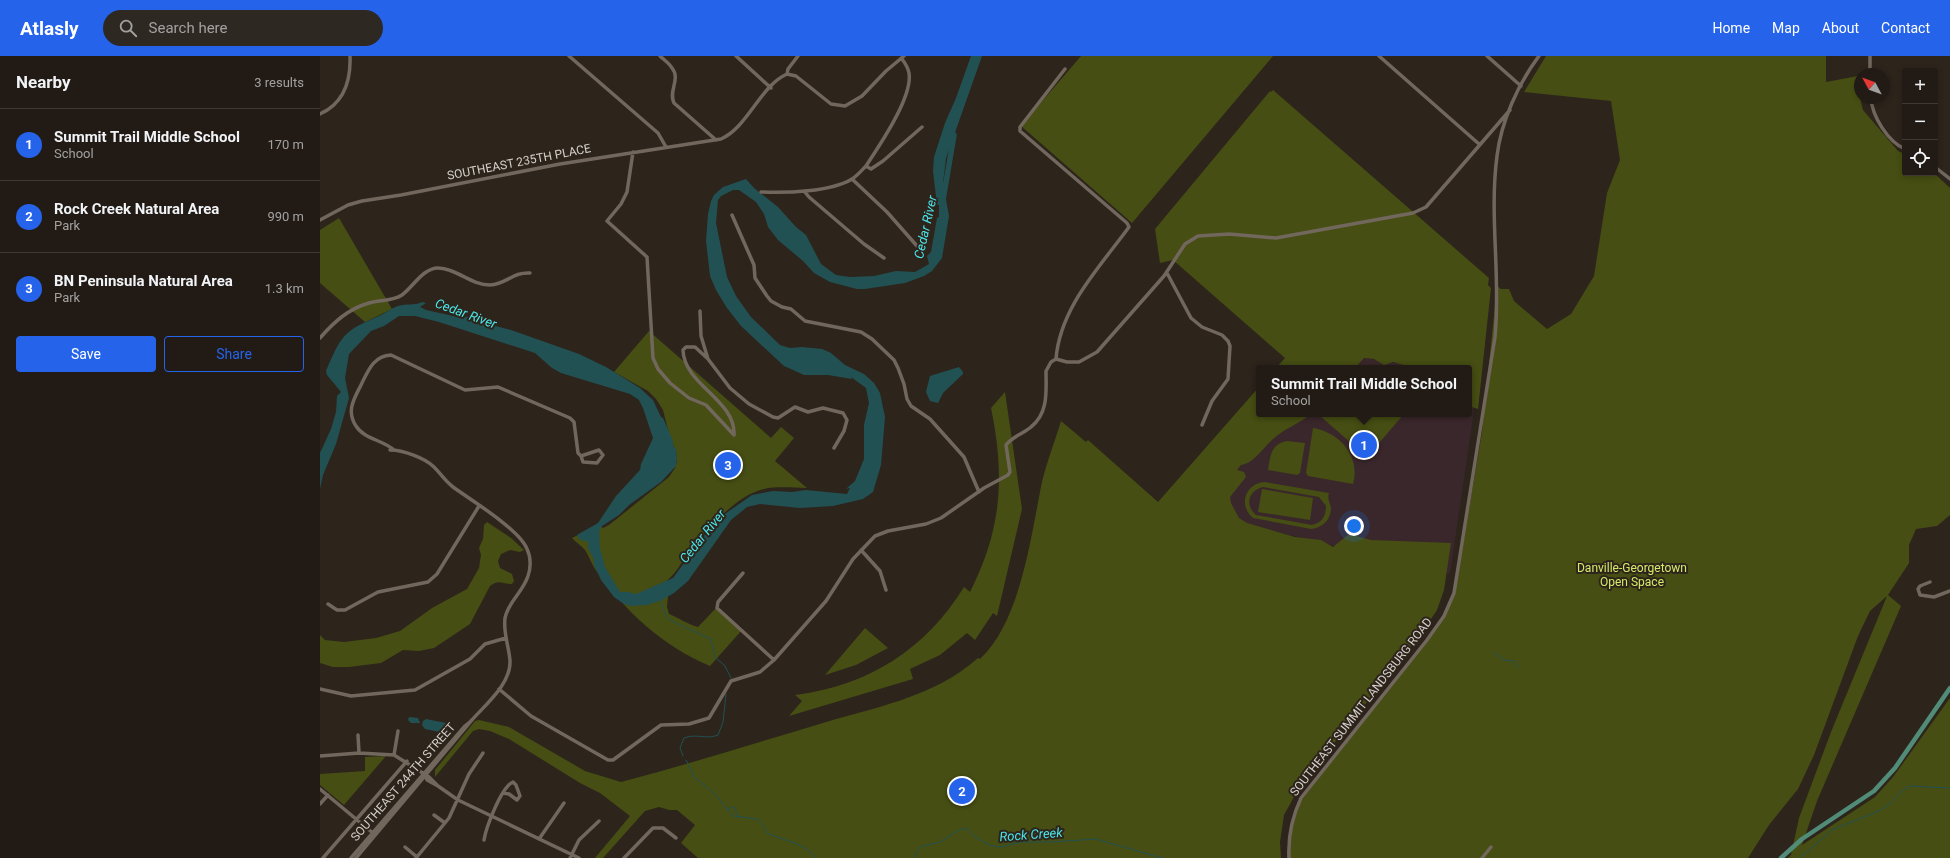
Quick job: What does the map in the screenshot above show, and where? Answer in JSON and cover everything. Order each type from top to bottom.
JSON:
[{"type":"main road","points":[[1781,858],[1802,839],[1860,802],[1874,791],[1895,768],[1950,688]]},
{"type":"street","points":[[320,114],[334,104],[346,88],[349,78],[350,56]]},
{"type":"street","points":[[569,56],[658,133],[666,147]]},
{"type":"street","points":[[660,56],[673,68],[676,74],[672,97],[674,103],[716,140]]},
{"type":"street","points":[[736,56],[771,88],[787,74],[788,69],[798,56]]},
{"type":"street","points":[[1379,56],[1479,144]]},
{"type":"street","points":[[1487,56],[1521,86]]},
{"type":"street","name":"SOUTHEAST SUMMIT LANDSBURG ROAD","points":[[1289,858],[1291,825],[1295,811],[1302,798],[1427,640],[1444,616],[1454,592],[1495,342],[1497,310],[1495,172],[1500,141],[1510,110],[1521,86],[1539,56]]},
{"type":"street","points":[[1870,56],[1870,68]]},
{"type":"street","points":[[761,192],[804,191],[831,186],[852,179],[866,166],[892,125],[901,105],[909,75],[903,57],[886,71],[862,96],[845,106],[832,104],[796,76],[787,74]]},
{"type":"street","points":[[1056,359],[1058,343],[1064,321],[1080,293],[1129,227],[1020,131],[1020,127],[1065,69]]},
{"type":"street","name":"SOUTHEAST 235TH PLACE","points":[[320,220],[348,205],[362,201],[400,195],[524,170],[716,140],[726,137],[771,88]]},
{"type":"street","points":[[1872,104],[1872,110],[1876,118],[1892,139],[1902,148]]},
{"type":"street","points":[[499,689],[540,721],[608,760],[613,760],[661,725],[688,724],[709,718],[731,681],[760,672],[774,660],[826,601],[853,559],[880,533],[926,524],[941,518],[1010,472],[1006,445],[1011,438],[1032,426],[1047,401],[1046,371],[1051,362],[1056,359],[1067,362],[1079,362],[1098,352],[1167,273],[1185,244],[1198,236],[1229,234],[1276,238],[1413,213],[1426,206],[1510,110]]},
{"type":"street","points":[[866,166],[871,168],[875,167],[922,127]]},
{"type":"street","points":[[633,152],[628,192],[621,204],[607,221],[647,257],[653,358],[658,369],[680,392],[706,405],[734,435],[733,421],[688,368],[683,357],[683,350],[686,347],[694,347],[708,359],[730,388],[749,404],[773,417],[778,418],[795,407],[808,412],[823,408],[843,413],[847,420],[844,432],[834,448]]},
{"type":"street","points":[[1938,169],[1950,179]]},
{"type":"street","points":[[852,179],[887,212],[918,246]]},
{"type":"street","points":[[804,191],[848,231],[884,258]]},
{"type":"street","points":[[732,215],[754,265],[755,278],[766,296],[782,307],[791,309],[805,320],[861,332],[872,339],[894,360],[898,368],[906,399],[911,406],[930,419],[964,457],[978,492]]},
{"type":"street","points":[[320,338],[334,322],[349,312],[368,303],[402,295],[430,270],[444,269],[483,284],[490,285],[504,281],[518,273],[530,273]]},
{"type":"street","points":[[1167,273],[1191,318],[1202,327],[1222,335],[1228,341],[1230,346],[1228,379],[1212,401],[1202,424]]},
{"type":"street","points":[[700,311],[701,336],[708,359]]},
{"type":"street","points":[[320,688],[351,696],[415,690],[470,659],[485,644],[506,638],[506,613],[527,579],[529,571],[529,556],[527,548],[518,535],[448,483],[430,464],[394,450],[387,444],[362,432],[356,426],[352,415],[354,396],[365,374],[378,359],[391,355],[465,390],[498,387],[570,418],[574,422],[576,450],[581,456],[583,462],[597,464],[603,455],[599,450],[581,456]]},
{"type":"street","points":[[328,604],[337,610],[345,610],[382,591],[428,582],[437,574],[479,506]]},
{"type":"street","points":[[861,550],[880,571],[886,590]]},
{"type":"street","points":[[743,573],[717,606],[774,660]]},
{"type":"street","points":[[1930,582],[1920,586],[1918,589],[1920,595],[1934,597],[1950,590]]},
{"type":"street","name":"SOUTHEAST 244TH STREET","points":[[351,858],[425,776],[499,689],[510,665],[506,638]]},
{"type":"street","points":[[394,755],[398,731]]},
{"type":"street","points":[[358,735],[359,753]]},
{"type":"street","points":[[320,756],[359,753],[394,755],[407,761],[425,776],[427,780],[458,800],[571,856],[579,858]]},
{"type":"street","points":[[406,846],[417,857],[446,823],[458,800],[467,773],[483,753]]},
{"type":"street","points":[[323,858],[407,761]]},
{"type":"street","points":[[484,840],[492,816],[503,793],[508,785],[513,782],[516,785],[520,796],[517,800],[509,794],[503,793]]},
{"type":"street","points":[[320,789],[374,834]]},
{"type":"street","points":[[320,804],[328,795]]},
{"type":"street","points":[[539,839],[564,803]]},
{"type":"street","points":[[434,815],[446,823]]},
{"type":"street","points":[[571,856],[579,840],[599,821]]},
{"type":"street","points":[[624,858],[653,828],[663,828],[676,838]]},
{"type":"street","name":"SOUTHEAST 244TH STREET","points":[[356,858],[374,834]]},
{"type":"street","points":[[1482,858],[1491,847]]},
{"type":"shaded area","points":[[1338,354],[1410,365],[1328,365]]},
{"type":"shaded area","points":[[1472,375],[1479,376],[1450,574],[1199,513],[1282,417],[1472,417]]},
{"type":"green space","points":[[1081,56],[1273,56],[1132,223],[1021,126]]},
{"type":"green space","name":"Danville-Georgetown Open Space","points":[[1546,56],[1826,56],[1826,82],[1854,77],[1854,104],[1862,104],[1863,110],[1898,151],[1902,153],[1902,176],[1937,176],[1950,188],[1950,515],[1937,526],[1916,529],[1909,545],[1909,563],[1888,595],[1901,606],[1817,801],[1802,845],[1875,797],[1893,777],[1950,698],[1950,858],[1788,858],[1791,855],[1799,818],[1831,732],[1887,596],[1870,611],[1858,636],[1814,755],[1798,789],[1769,825],[1748,858],[1287,858],[1289,830],[1300,802],[1440,621],[1452,597],[1457,580],[1482,432],[1497,286],[1501,289],[1509,289],[1514,301],[1547,329],[1571,314],[1594,276],[1607,193],[1620,160],[1611,101],[1524,92]]},
{"type":"green space","points":[[1273,90],[1489,278],[1488,285],[1491,288],[1478,409],[1472,407],[1472,365],[1404,365],[1393,362],[1384,365],[1374,359],[1364,358],[1358,365],[1279,365],[1285,358],[1173,260],[1160,263],[1155,229],[1270,91],[1271,92]]},
{"type":"green space","points":[[339,218],[392,309],[365,322],[320,283],[320,230]]},
{"type":"green space","points":[[649,331],[771,438],[781,427],[794,438],[775,461],[807,488],[780,487],[764,489],[753,493],[732,506],[712,525],[675,572],[665,582],[669,585],[667,607],[669,614],[698,627],[717,607],[742,630],[710,666],[693,658],[660,638],[646,626],[619,599],[595,569],[585,550],[572,538],[599,525],[603,528],[609,525],[669,477],[675,468],[677,461],[676,451],[670,438],[663,410],[656,399],[648,391],[614,372]]},
{"type":"green space","points":[[1256,390],[1256,417],[1307,417],[1276,436],[1254,458],[1246,464],[1241,465],[1237,470],[1244,472],[1246,477],[1230,497],[1231,503],[1239,518],[1247,523],[1295,537],[1321,540],[1333,547],[1349,534],[1371,540],[1451,543],[1444,590],[1437,610],[1421,634],[1300,786],[1284,815],[1280,842],[1281,858],[698,858],[681,843],[695,825],[677,810],[669,810],[659,807],[645,811],[603,858],[595,858],[630,816],[600,793],[580,783],[509,739],[490,731],[479,729],[473,731],[435,777],[435,770],[475,721],[479,720],[509,727],[585,771],[621,782],[900,701],[941,683],[960,672],[978,658],[980,659],[994,643],[1005,623],[1015,600],[1022,576],[1046,466],[1061,421],[1086,442],[1088,440],[1158,502]]},
{"type":"green space","points":[[1005,392],[1022,509],[997,616],[993,613],[975,640],[967,633],[940,655],[910,669],[913,679],[789,716],[802,701],[795,695],[847,683],[871,673],[893,661],[932,629],[949,609],[964,587],[970,592],[981,569],[989,546],[998,502],[998,457],[991,408]]},
{"type":"green space","points":[[1321,417],[1401,417],[1367,457]]},
{"type":"green space","points":[[1313,428],[1323,430],[1331,434],[1346,447],[1354,464],[1355,474],[1353,484],[1308,476],[1306,473]]},
{"type":"green space","points":[[1287,441],[1305,443],[1300,473],[1297,475],[1268,470],[1272,451],[1278,445]]},
{"type":"green space","points":[[1264,482],[1329,493],[1328,499],[1331,512],[1328,520],[1319,527],[1311,529],[1253,518],[1248,513],[1245,501],[1248,491],[1257,484]],"holes":[[[1263,487],[1319,497],[1326,506],[1325,513],[1321,521],[1312,525],[1256,515],[1252,511],[1249,503],[1251,495],[1254,491]]]},
{"type":"green space","points":[[1262,489],[1313,498],[1310,520],[1258,512]]},
{"type":"green space","points":[[487,522],[511,538],[524,550],[520,552],[510,550],[501,554],[498,561],[500,568],[512,574],[514,581],[512,584],[498,582],[490,586],[470,624],[434,648],[419,651],[403,650],[381,663],[349,667],[333,667],[320,663],[320,635],[325,640],[344,642],[376,638],[400,631],[432,608],[467,589],[479,568],[481,555],[479,548],[483,539],[484,525]]},
{"type":"green space","points":[[865,628],[888,648],[856,665],[825,675]]},
{"type":"green space","points":[[386,756],[344,805],[320,785],[320,774],[365,771],[365,757]]},
{"type":"water","points":[[971,56],[982,56],[946,158],[943,183],[949,216],[942,258],[932,271],[924,276],[905,283],[865,289],[857,289],[830,282],[814,273],[803,261],[778,240],[768,227],[764,214],[756,202],[739,190],[733,190],[721,196],[718,200],[716,223],[727,277],[736,296],[751,317],[780,345],[790,348],[802,347],[822,349],[831,353],[845,365],[864,374],[874,383],[880,393],[885,417],[881,465],[873,492],[863,499],[833,506],[800,508],[760,504],[747,507],[731,520],[688,581],[674,593],[662,600],[647,605],[631,606],[624,604],[614,597],[601,580],[594,565],[593,547],[588,542],[579,539],[577,535],[598,523],[616,496],[640,470],[641,464],[653,438],[639,400],[630,394],[561,373],[552,368],[535,353],[439,322],[415,316],[399,316],[384,326],[371,331],[349,354],[345,378],[349,398],[336,444],[323,475],[320,489],[320,453],[331,429],[336,412],[337,396],[341,392],[327,375],[326,371],[340,342],[350,331],[395,307],[422,302],[426,303],[420,307],[426,310],[462,318],[469,316],[475,318],[480,324],[488,324],[511,330],[579,354],[606,367],[640,388],[653,400],[661,417],[666,438],[676,449],[676,466],[661,482],[629,505],[619,515],[602,526],[599,531],[600,549],[605,567],[620,592],[636,594],[673,578],[712,525],[752,495],[773,491],[792,492],[806,490],[847,494],[850,488],[846,489],[855,481],[864,459],[864,425],[869,403],[866,388],[851,377],[852,379],[828,375],[804,375],[784,366],[741,326],[727,308],[716,290],[710,276],[706,241],[708,214],[711,201],[714,195],[723,187],[746,179],[754,188],[778,207],[796,227],[806,235],[821,264],[836,275],[850,277],[874,276],[896,271],[915,272],[929,264],[927,256],[931,252],[937,218],[939,217],[939,205],[937,205],[933,171],[934,157],[945,123],[956,98]]},
{"type":"water","points":[[959,367],[963,374],[943,393],[938,403],[930,401],[926,392],[930,376]]},
{"type":"water","points":[[409,717],[418,718],[420,723],[411,723],[408,720]]},
{"type":"water","points":[[426,719],[446,723],[449,726],[444,733],[425,729],[422,725],[423,721]]},
{"type":"waterway","name":"Cedar River","points":[[943,200],[954,135]]},
{"type":"waterway","name":"Cedar River","points":[[661,420],[670,441],[671,449]]},
{"type":"waterway","name":"Cedar River","points":[[591,539],[591,548],[597,559]]},
{"type":"waterway","name":"Rock Creek","points":[[660,600],[667,618],[711,639],[715,657],[725,666],[731,678]]},
{"type":"waterway","points":[[1493,652],[1504,660],[1514,661],[1518,668]]},
{"type":"waterway","name":"Rock Creek","points":[[683,756],[680,748],[684,738],[693,736],[709,737],[718,735],[723,722],[726,694]]},
{"type":"waterway","name":"Rock Creek","points":[[686,760],[694,777],[713,792],[733,816],[757,819],[763,825],[767,833],[806,848],[816,858]]},
{"type":"waterway","name":"Rock Creek","points":[[1800,858],[1832,830],[1879,811],[1891,803],[1909,786],[1950,788]]},
{"type":"waterway","name":"Rock Creek","points":[[727,809],[734,807],[738,817]]},
{"type":"waterway","name":"Rock Creek","points":[[915,858],[916,852],[920,847],[940,842],[959,830],[966,828],[974,836],[989,845],[1000,847],[1022,842],[1096,839],[1162,858]]},
{"type":"place","name":"Summit Trail Middle School","points":[[1364,445]]},
{"type":"place","name":"BN Peninsula Natural Area","points":[[728,465]]},
{"type":"place","name":"Rock Creek Natural Area","points":[[962,791]]}]
